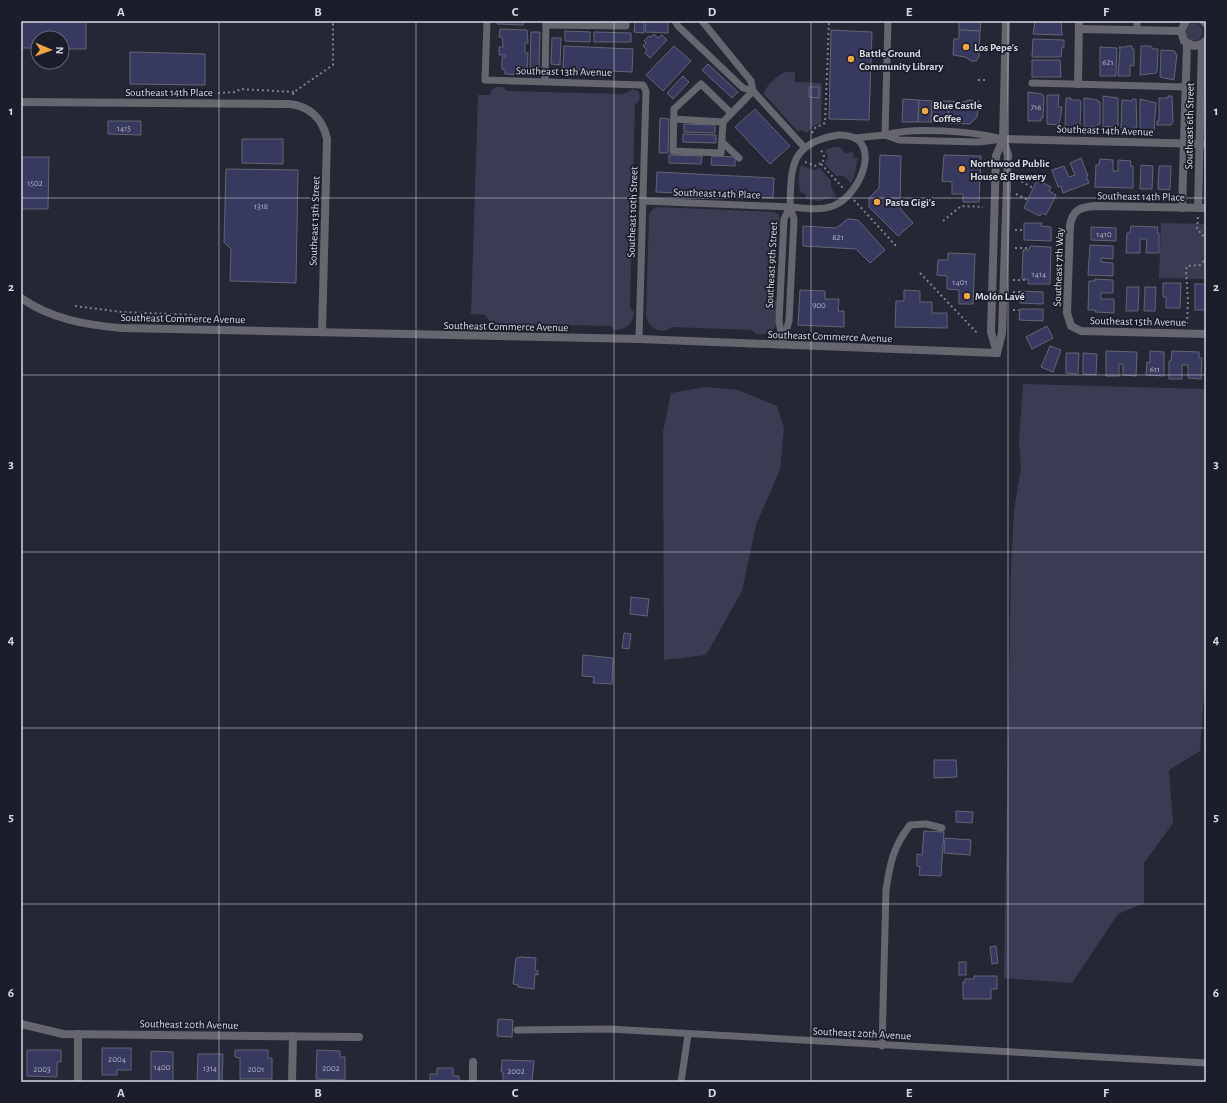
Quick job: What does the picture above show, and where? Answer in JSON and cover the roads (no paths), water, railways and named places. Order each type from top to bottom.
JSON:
[{"type":"street","points":[[997,353],[1002,333],[1008,162],[1008,155],[1003,139],[1006,21]]},
{"type":"street","points":[[1078,84],[1079,25],[1137,31],[1181,31],[1186,21]]},
{"type":"street","points":[[1203,21],[1206,24]]},
{"type":"street","name":"Southeast 6th Street","points":[[1181,31],[1182,39],[1187,44],[1194,46],[1204,42],[1202,208]]},
{"type":"street","name":"Southeast 6th Street","points":[[1182,208],[1187,44]]},
{"type":"street","name":"Southeast 14th Place","points":[[21,102],[293,104],[314,114]]},
{"type":"street","name":"Southeast 13th Street","points":[[314,114],[323,125],[327,144],[322,332]]},
{"type":"street","points":[[997,353],[991,332],[992,286],[996,156],[1003,139]]},
{"type":"street","name":"Southeast 14th Avenue","points":[[1003,139],[1203,144]]},
{"type":"street","name":"Southeast 14th Place","points":[[1077,210],[1083,207],[1095,206],[1202,208]]},
{"type":"street","name":"Southeast 7th Way","points":[[1071,326],[1067,313],[1070,225],[1072,216],[1077,210]]},
{"type":"street","name":"Southeast Commerce Avenue","points":[[21,298],[61,318],[104,327],[639,339],[997,353]]},
{"type":"street","name":"Southeast 15th Avenue","points":[[1071,326],[1088,331],[1206,334]]},
{"type":"street","name":"Southeast 20th Avenue","points":[[21,1024],[63,1034],[359,1037]]},
{"type":"street","points":[[78,1034],[78,1082]]},
{"type":"street","points":[[292,1082],[293,1036]]},
{"type":"street","points":[[473,1062],[473,1082]]},
{"type":"lane","name":"Southeast 13th Avenue","points":[[487,21],[485,80],[643,85]]},
{"type":"lane","points":[[545,81],[546,23],[626,26],[626,21]]},
{"type":"lane","points":[[675,21],[678,26],[743,88],[753,91],[804,147]]},
{"type":"lane","points":[[702,21],[751,81],[753,91]]},
{"type":"lane","points":[[885,135],[888,21]]},
{"type":"lane","points":[[1137,21],[1137,31]]},
{"type":"lane","points":[[1032,83],[1186,87]]},
{"type":"lane","points":[[731,113],[701,84],[674,109],[673,151],[721,153],[722,122],[731,113],[753,91]]},
{"type":"lane","name":"Southeast 10th Street","points":[[639,339],[646,91],[643,85]]},
{"type":"lane","points":[[674,119],[722,122]]},
{"type":"lane","name":"Southeast 14th Avenue","points":[[856,138],[885,135],[899,131],[979,133],[1003,139]]},
{"type":"lane","points":[[843,135],[856,138],[861,144],[864,153],[864,166],[858,183],[849,195],[839,203],[826,208],[790,207],[792,173],[796,157],[804,147],[827,137],[843,135]]},
{"type":"lane","points":[[722,142],[739,158]]},
{"type":"lane","name":"Southeast 14th Place","points":[[643,201],[790,207]]},
{"type":"lane","name":"Southeast 9th Street","points":[[782,345],[779,321],[784,219],[790,207]]},
{"type":"lane","points":[[882,1046],[886,890],[890,866],[899,840],[910,825],[926,824],[942,828]]},
{"type":"lane","name":"Southeast 20th Avenue","points":[[517,1030],[609,1029],[882,1046],[1206,1063]]},
{"type":"lane","points":[[681,1082],[688,1034]]},
{"type":"place","name":"Los Pepe's","points":[[966,47]]},
{"type":"place","name":"Battle Ground Community Library","points":[[851,59]]},
{"type":"place","name":"Blue Castle Coffee","points":[[925,111]]},
{"type":"place","name":"Northwood Public House & Brewery","points":[[962,169]]},
{"type":"place","name":"Pasta Gigi's","points":[[877,202]]},
{"type":"place","name":"Molón Lavé","points":[[967,296]]}]
